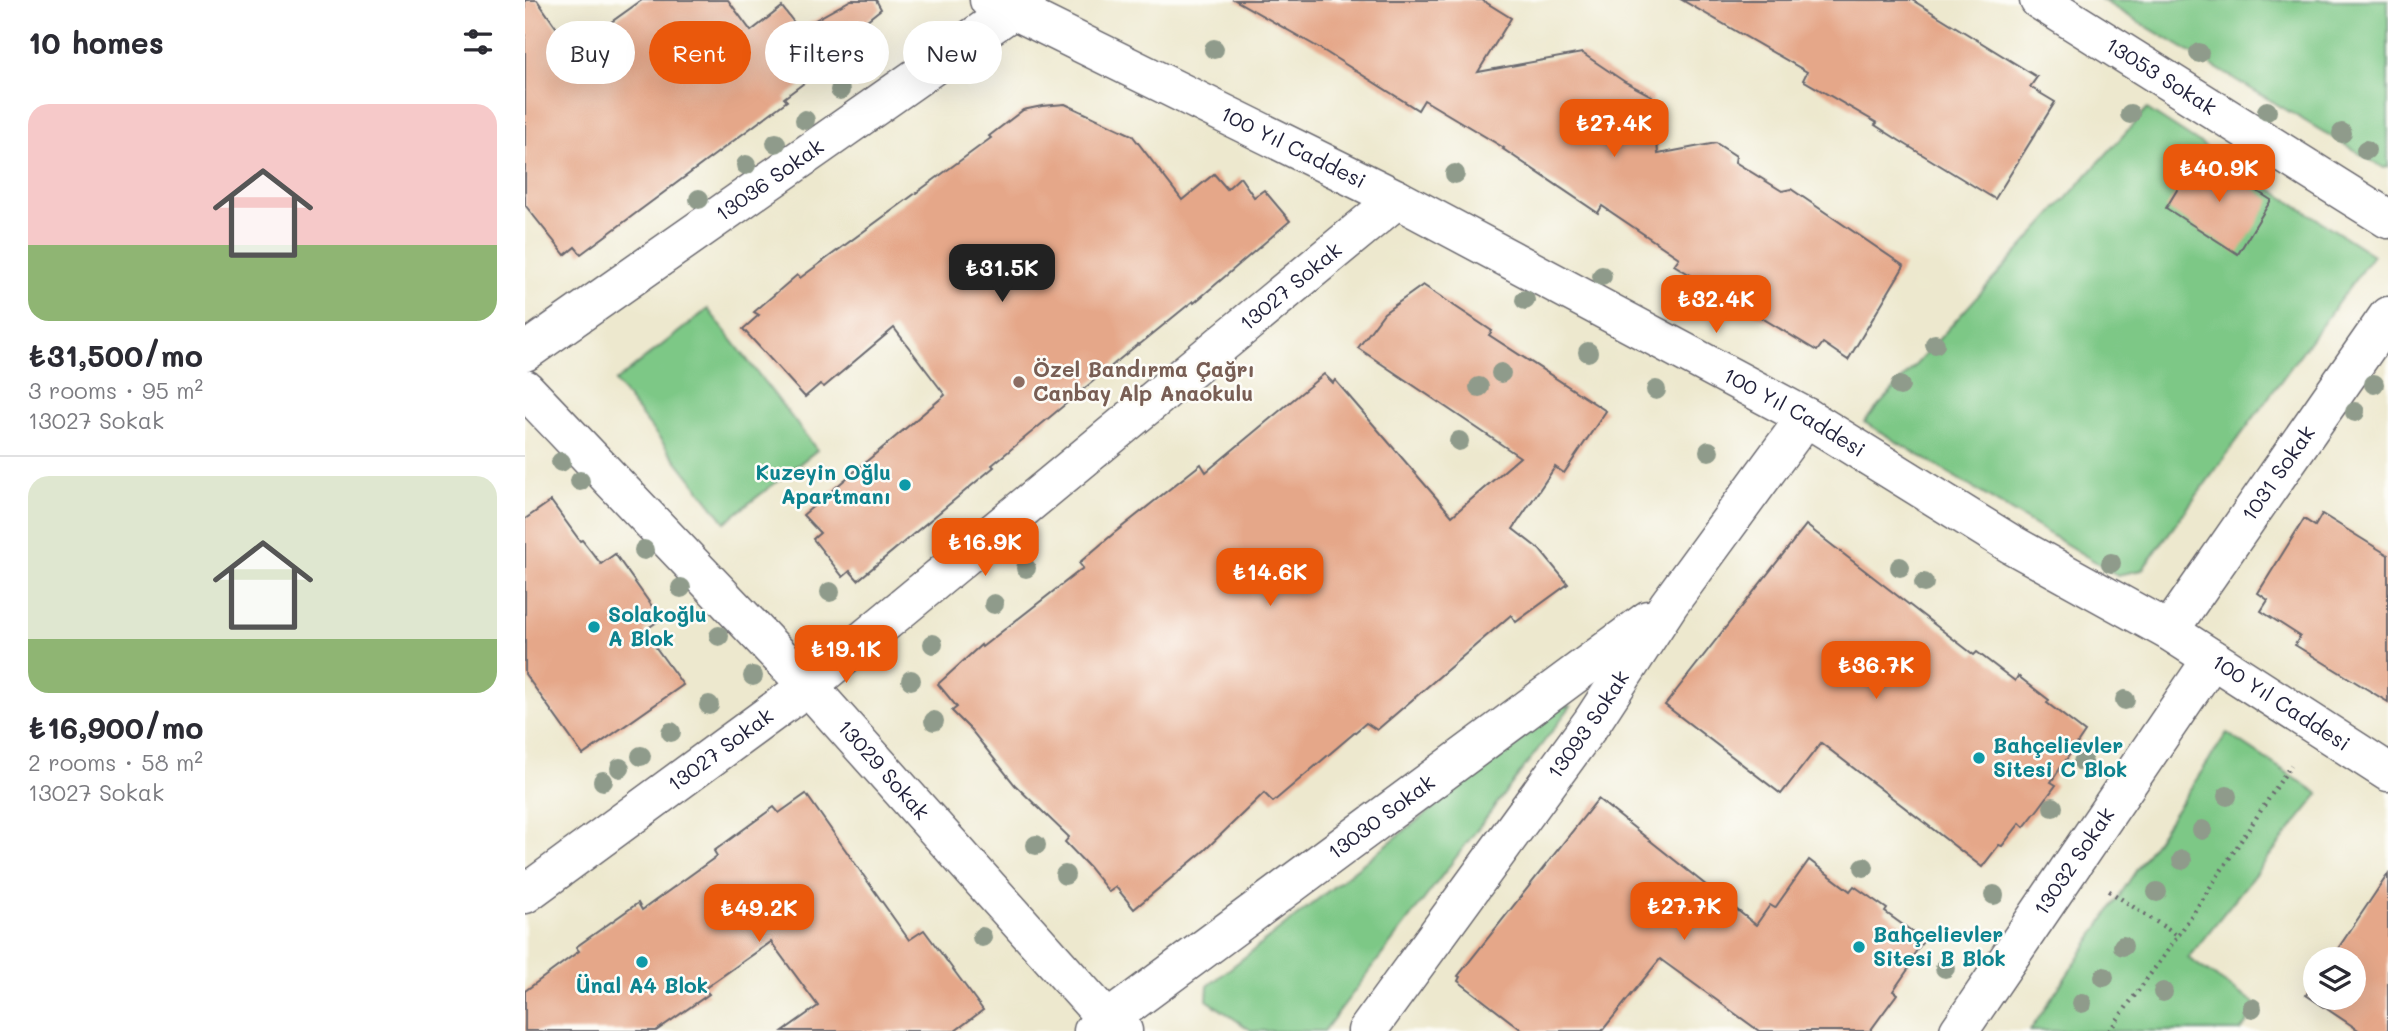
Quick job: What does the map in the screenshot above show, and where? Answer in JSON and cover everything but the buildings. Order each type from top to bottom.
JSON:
[{"type":"street","name":"13053 Sokak","points":[[2039,0],[2388,219]]},
{"type":"street","name":"100 Yıl Caddesi","points":[[1010,3],[1397,200],[1806,417],[2011,544],[2169,631],[2388,772]]},
{"type":"street","name":"13036 Sokak","points":[[525,352],[1010,3]]},
{"type":"street","name":"13027 Sokak","points":[[525,894],[808,687],[1397,200]]},
{"type":"street","name":"1031 Sokak","points":[[2169,631],[2388,316]]},
{"type":"street","name":"13029 Sokak","points":[[525,389],[808,687],[1108,1028]]},
{"type":"street","name":"13093 Sokak","points":[[1367,1031],[1592,722],[1669,604],[1806,417]]},
{"type":"street","name":"13030 Sokak","points":[[1108,1028],[1669,604]]},
{"type":"street","name":"13032 Sokak","points":[[1959,1031],[2212,659]]},
{"type":"path","points":[[2109,1031],[2178,936],[2316,725]]},
{"type":"path","points":[[2071,866],[2178,936]]},
{"type":"green space","points":[[2102,0],[2388,0],[2388,167],[2384,168]]},
{"type":"green space","points":[[2147,109],[2373,255],[2142,570],[2117,575],[1864,422]]},
{"type":"green space","points":[[708,309],[817,450],[725,522],[615,382]]},
{"type":"green space","points":[[1565,706],[1571,706],[1324,1031],[1252,1031],[1207,1000],[1208,986]]},
{"type":"green space","points":[[2227,733],[2319,794],[2188,958],[2258,1006],[2241,1031],[2030,1031]]},
{"type":"place","name":"Özel Bandırma Çağrı Canbay Alp Anaokulu","points":[[1019,382]]},
{"type":"place","name":"Kuzeyin Oğlu Apartmanı","points":[[905,485]]},
{"type":"place","name":"Solakoğlu A Blok","points":[[594,627]]},
{"type":"place","name":"Bahçelievler Sitesi C Blok","points":[[1979,758]]},
{"type":"place","name":"Bahçelievler Sitesi B Blok","points":[[1859,947]]},
{"type":"place","name":"Ünal A4 Blok","points":[[642,962]]}]
